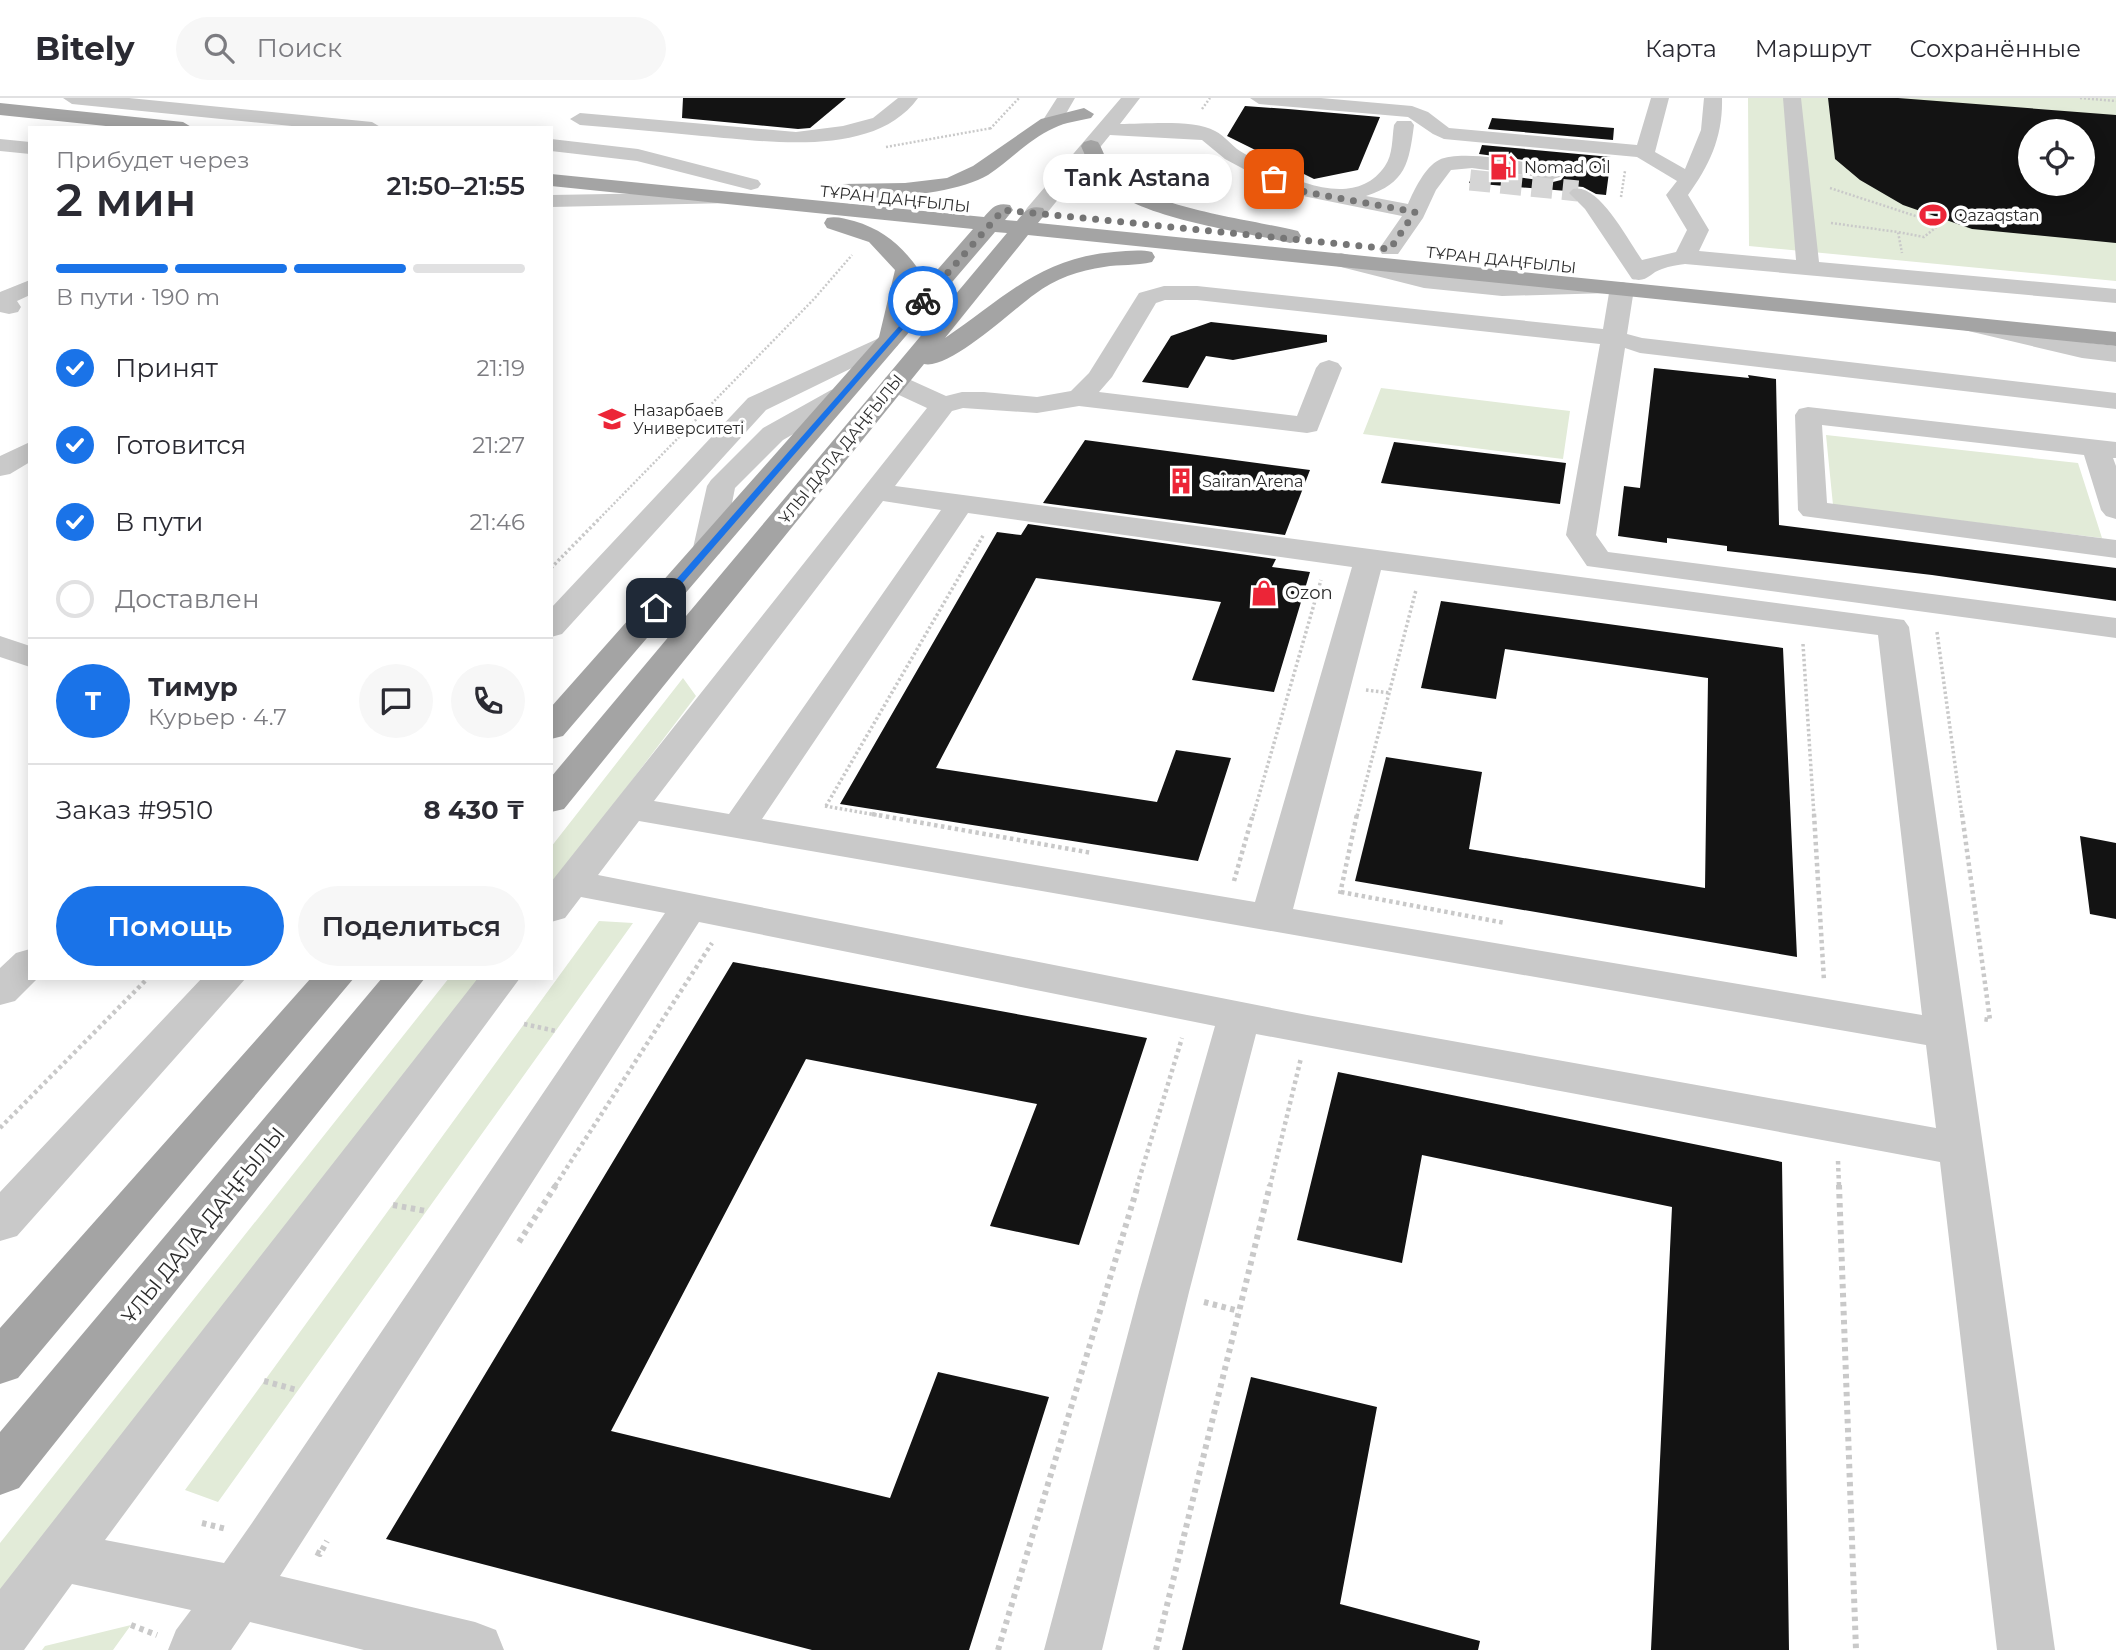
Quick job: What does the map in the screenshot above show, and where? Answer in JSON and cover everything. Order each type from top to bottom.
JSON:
[{"type":"main road","points":[[109,102],[116,121]]},
{"type":"main road","points":[[826,191],[957,182],[993,161],[1039,125],[1087,103]]},
{"type":"main road","points":[[0,109],[164,126]]},
{"type":"main road","points":[[0,124],[28,127]]},
{"type":"main road","points":[[1091,146],[1106,176],[1137,197],[1185,213],[1257,227],[1303,240]]},
{"type":"main road","name":"ТҰРАН ДАҢҒЫЛЫ","points":[[553,164],[826,191],[1013,214],[1273,253],[1577,286],[1623,283],[2007,310],[2116,321]]},
{"type":"main road","name":"ТҰРАН ДАҢҒЫЛЫ","points":[[553,180],[723,198],[1013,214],[1303,240],[1390,249],[1623,283],[2116,340]]},
{"type":"main road","points":[[723,198],[845,225],[866,231],[891,246],[906,270],[888,341]]},
{"type":"main road","name":"ҰЛЫ ДАЛА ДАҢҒЫЛЫ","points":[[553,727],[888,341],[1013,214]]},
{"type":"main road","name":"ҰЛЫ ДАЛА ДАҢҒЫЛЫ","points":[[553,799],[895,383],[1013,214]]},
{"type":"main road","points":[[895,383],[994,316],[1027,288],[1054,273],[1102,260],[1273,253]]},
{"type":"main road","points":[[0,1363],[332,980]]},
{"type":"main road","name":"ҰЛЫ ДАЛА ДАҢҒЫЛЫ","points":[[0,1472],[403,980]]},
{"type":"street","points":[[72,98],[109,102],[162,102],[356,126]]},
{"type":"street","points":[[844,132],[880,122],[909,98]]},
{"type":"street","points":[[580,119],[796,138],[900,122],[928,98]]},
{"type":"street","points":[[1053,120],[1066,98]]},
{"type":"street","name":"ҰЛЫ ДАЛА ДАҢҒЫЛЫ","points":[[1013,214],[1091,146],[1131,98]]},
{"type":"street","points":[[1259,98],[1412,112],[1427,117],[1433,127],[1444,133],[1677,150],[1705,156]]},
{"type":"street","points":[[1660,98],[1647,157],[1689,179]]},
{"type":"street","points":[[1685,257],[1698,230],[1693,216],[1676,195],[1705,156],[1714,119],[1713,98]]},
{"type":"street","points":[[1792,98],[1808,267]]},
{"type":"street","points":[[1060,142],[1087,103]]},
{"type":"street","points":[[553,138],[601,105]]},
{"type":"street","points":[[1335,198],[1373,186],[1385,177],[1397,164],[1404,125]]},
{"type":"street","points":[[1105,129],[1187,131],[1208,135],[1232,155],[1274,179],[1305,192],[1415,212]]},
{"type":"street","points":[[0,145],[28,148]]},
{"type":"street","points":[[553,145],[638,155],[751,184]]},
{"type":"street","points":[[1390,249],[1415,212],[1430,182],[1445,165],[1472,162],[1553,173]]},
{"type":"street","points":[[1430,182],[1470,180]]},
{"type":"street","points":[[553,201],[723,198]]},
{"type":"street","points":[[1587,199],[1623,283],[1581,535],[1598,559],[2116,628]]},
{"type":"street","points":[[1623,283],[1651,264],[1685,257],[2116,296]]},
{"type":"street","points":[[1569,334],[1577,286]]},
{"type":"street","points":[[13,307],[5,301],[11,294],[28,288]]},
{"type":"street","points":[[1068,400],[1099,377],[1147,298],[1164,293],[1197,293],[1615,338],[1640,345],[2116,401]]},
{"type":"street","points":[[2007,310],[2116,310]]},
{"type":"street","points":[[1971,325],[2082,350],[2116,354]]},
{"type":"street","points":[[553,625],[757,404],[888,341]]},
{"type":"street","points":[[561,896],[943,405],[962,400],[1037,405],[1068,400],[1307,425],[1329,368]]},
{"type":"street","points":[[895,383],[943,405]]},
{"type":"street","points":[[1068,400],[1076,419],[1292,446]]},
{"type":"street","points":[[2116,510],[2106,449],[1808,415],[1813,510],[2116,549]]},
{"type":"street","points":[[0,468],[28,451]]},
{"type":"street","points":[[877,492],[976,512],[1420,565],[1893,627],[2026,1650]]},
{"type":"street","points":[[738,827],[976,512]]},
{"type":"street","points":[[1272,920],[1323,725],[1366,569],[1371,560]]},
{"type":"street","points":[[0,646],[28,656]]},
{"type":"street","points":[[630,808],[1826,1013],[1945,1022]]},
{"type":"street","points":[[561,896],[646,895],[689,907],[1239,1017],[1961,1149]]},
{"type":"street","points":[[197,1650],[689,907]]},
{"type":"street","points":[[0,990],[28,965]]},
{"type":"street","points":[[0,1223],[224,980]]},
{"type":"street","points":[[0,1635],[498,980]]},
{"type":"street","points":[[1073,1650],[1164,1292],[1239,1017]]},
{"type":"street","points":[[60,1556],[237,1592],[475,1650]]},
{"type":"path","points":[[2080,98],[2116,101]]},
{"type":"path","points":[[881,148],[992,128]]},
{"type":"path","points":[[1824,222],[1924,236],[1940,224],[1828,187]]},
{"type":"path","points":[[1898,232],[1902,255]]},
{"type":"path","points":[[553,566],[814,299],[858,247],[881,240]]},
{"type":"path","points":[[826,806],[976,512]]},
{"type":"path","points":[[1222,911],[1230,893],[1331,554]]},
{"type":"path","points":[[1338,902],[1362,793],[1386,711],[1420,565]]},
{"type":"path","points":[[1933,604],[1990,1020],[1945,1022]]},
{"type":"path","points":[[1801,615],[1826,1013]]},
{"type":"path","points":[[1341,892],[1516,925]]},
{"type":"path","points":[[0,1128],[146,980]]},
{"type":"path","points":[[998,1650],[1192,1006]]},
{"type":"path","points":[[524,1024],[555,1031]]},
{"type":"path","points":[[1156,1650],[1307,1030]]},
{"type":"path","points":[[1838,1148],[1856,1650]]},
{"type":"path","points":[[393,1205],[426,1211]]},
{"type":"path","points":[[264,1381],[297,1390]]},
{"type":"green space","name":"Qazaqstan","points":[[1748,98],[2116,98],[2116,281],[1749,246]]},
{"type":"green space","points":[[1381,388],[1570,411],[1563,459],[1363,434]]},
{"type":"green space","points":[[1826,435],[2078,463],[2102,538],[1833,505]]},
{"type":"green space","points":[[683,678],[696,696],[553,884],[553,844]]},
{"type":"green space","points":[[599,921],[633,923],[218,1502],[185,1490]]},
{"type":"green space","points":[[447,980],[480,980],[0,1602],[0,1543]]},
{"type":"green space","points":[[131,1625],[113,1650],[42,1650],[45,1646]]},
{"type":"building","points":[[683,98],[846,98],[810,128],[798,129],[682,118]]},
{"type":"building","points":[[1828,98],[1898,98],[2116,115],[2116,243],[1972,229],[1903,205],[1860,180],[1835,159]]},
{"type":"building","points":[[1245,106],[1380,117],[1358,170],[1314,179],[1227,136]]},
{"type":"building","points":[[1492,118],[1614,128],[1613,140],[1488,129]]},
{"type":"building","points":[[1482,145],[1611,157],[1606,195],[1573,186],[1567,191],[1469,183],[1474,171],[1553,182],[1561,180],[1565,175],[1562,167],[1554,164],[1479,154]]},
{"type":"building","points":[[1211,322],[1327,335],[1327,342],[1233,360],[1206,356],[1188,388],[1142,382],[1171,336]]},
{"type":"building","points":[[1654,368],[1776,379],[1779,525],[2116,568],[2116,601],[1932,575],[1727,551],[1727,546],[1667,538],[1667,543],[1618,536],[1624,486],[1640,488]]},
{"type":"building","name":"Sairan Arena","points":[[1085,440],[1310,470],[1285,535],[1043,503]]},
{"type":"building","points":[[1394,442],[1566,463],[1560,504],[1381,483]]},
{"type":"building","points":[[1028,524],[1276,559],[1272,567],[1310,572],[1274,692],[1192,680],[1221,602],[1036,578],[936,768],[1157,802],[1176,750],[1231,758],[1198,861],[840,804],[997,532],[1021,535]]},
{"type":"building","points":[[1441,601],[1783,648],[1797,957],[1355,881],[1386,757],[1482,772],[1469,849],[1705,888],[1708,678],[1505,649],[1496,699],[1421,688]]},
{"type":"building","points":[[2080,836],[2116,843],[2116,919],[2090,914]]},
{"type":"building","points":[[733,962],[1147,1038],[1079,1245],[990,1226],[1037,1104],[806,1059],[611,1431],[890,1498],[938,1372],[1049,1397],[969,1650],[812,1650],[386,1539]]},
{"type":"building","points":[[1338,1072],[1782,1162],[1789,1650],[1651,1650],[1672,1207],[1422,1155],[1402,1263],[1297,1240]]},
{"type":"building","points":[[1251,1377],[1377,1407],[1340,1604],[1480,1641],[1478,1650],[1182,1650]]},
{"type":"tunnel","points":[[1470,180],[1578,191]]},
{"type":"way so far","points":[[923,301],[1003,210],[1390,249],[1415,212],[1305,192],[1274,179]]},
{"type":"place","name":"Nomad Oil","points":[[1503,167]]},
{"type":"place","name":"Tank Astana","points":[[1274,179]]},
{"type":"place","name":"Qazaqstan","points":[[1933,215]]},
{"type":"place","name":"Назарбаев Университеті","points":[[612,419]]},
{"type":"place","name":"Sairan Arena","points":[[1181,481]]},
{"type":"place","name":"Ozon","points":[[1264,593]]},
{"type":"route","points":[[656,608],[923,301]]}]
